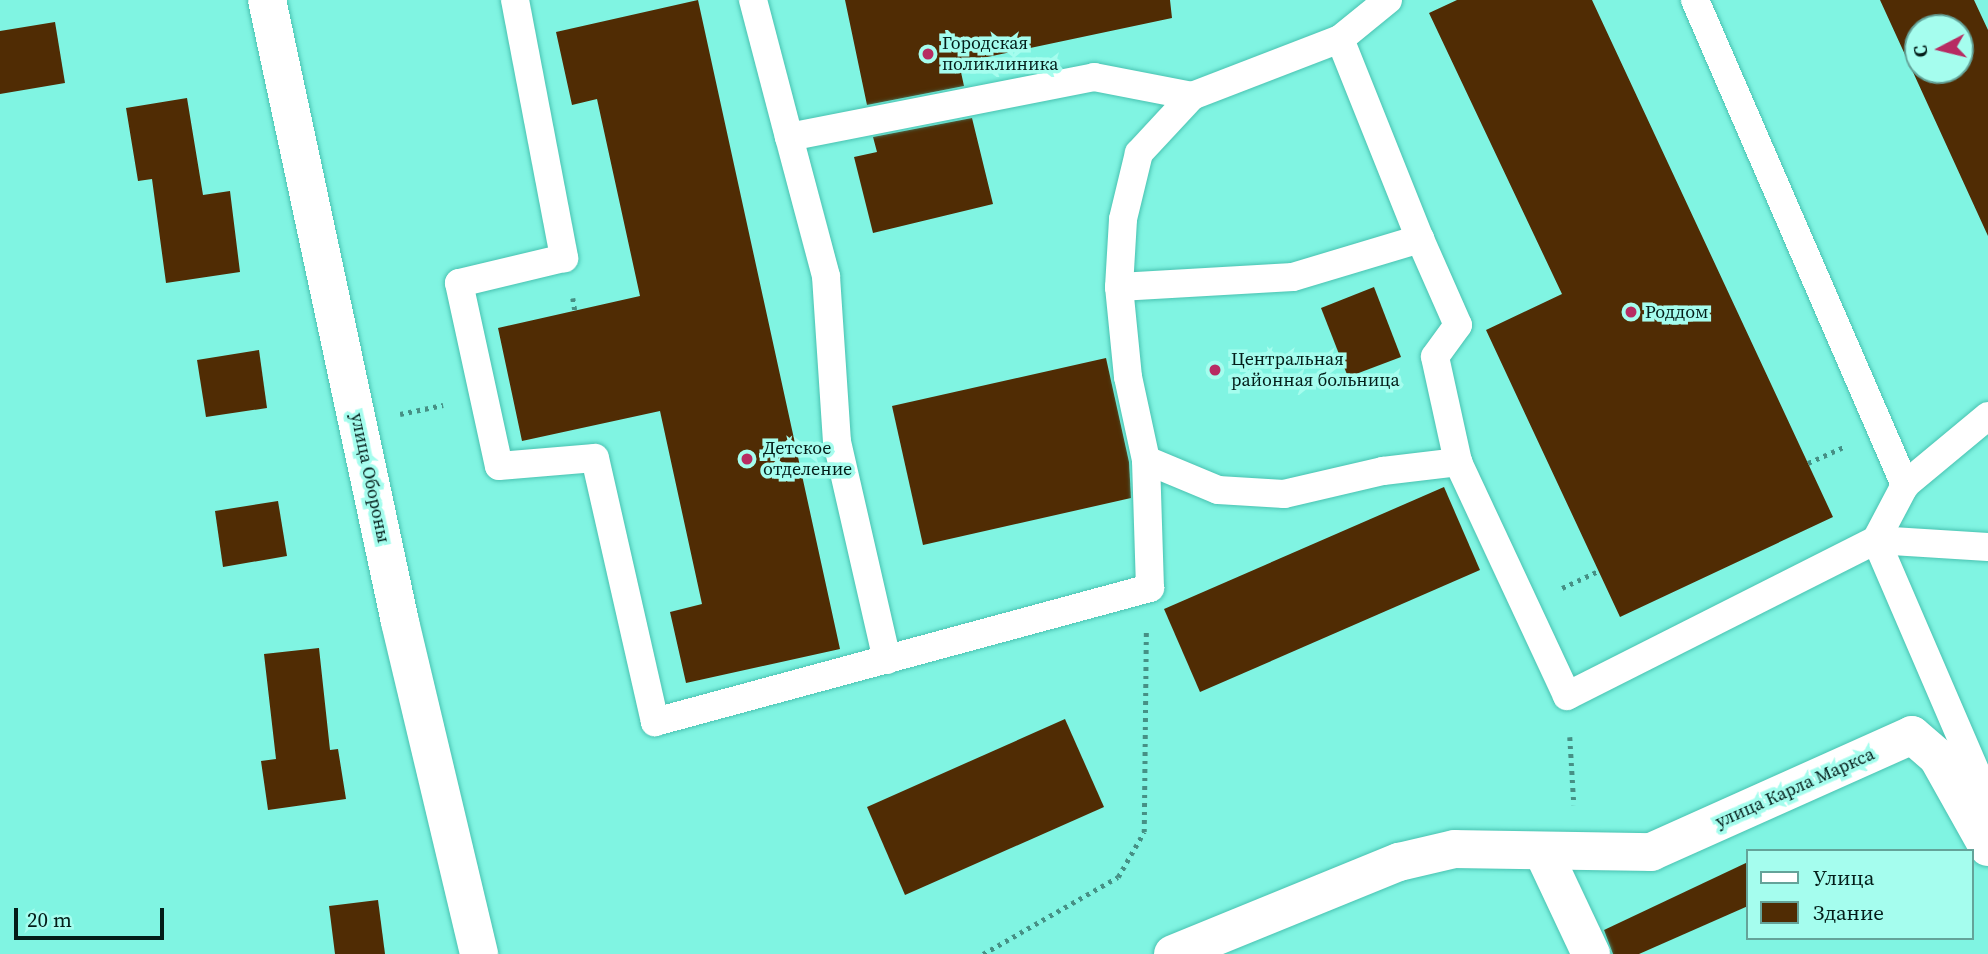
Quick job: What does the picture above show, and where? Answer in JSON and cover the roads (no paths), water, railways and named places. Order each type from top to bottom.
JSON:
[{"type":"street","name":"улица Обороны","points":[[267,0],[358,422],[479,954]]},
{"type":"street","name":"улица Карла Маркса","points":[[1173,954],[1399,862],[1455,849],[1556,853],[1651,852],[1912,735],[1938,758],[1988,847]]},
{"type":"street","points":[[1556,853],[1591,954]]},
{"type":"lane","points":[[515,0],[564,258],[459,283],[499,466],[595,458],[655,722],[1150,588],[1146,460],[1128,377],[1119,287],[1123,219],[1139,153],[1192,96],[1340,39],[1388,0]]},
{"type":"lane","points":[[753,0],[826,276],[837,442],[887,660]]},
{"type":"lane","points":[[1695,0],[1905,485]]},
{"type":"lane","points":[[1340,39],[1420,239],[1458,325],[1435,357],[1458,462],[1567,696],[1877,540],[1988,547]]},
{"type":"lane","points":[[789,137],[1094,76],[1192,96]]},
{"type":"lane","points":[[1119,287],[1293,278],[1420,239]]},
{"type":"lane","points":[[1877,540],[1905,485],[1988,416]]},
{"type":"lane","points":[[1146,460],[1218,490],[1284,494],[1382,471],[1458,462]]},
{"type":"lane","points":[[1877,540],[1988,800]]},
{"type":"place","name":"Городская поликлиника","points":[[928,54]]},
{"type":"place","name":"Роддом","points":[[1631,312]]},
{"type":"place","name":"Центральная районная больница","points":[[1215,370]]},
{"type":"place","name":"Детское отделение","points":[[747,459]]}]
